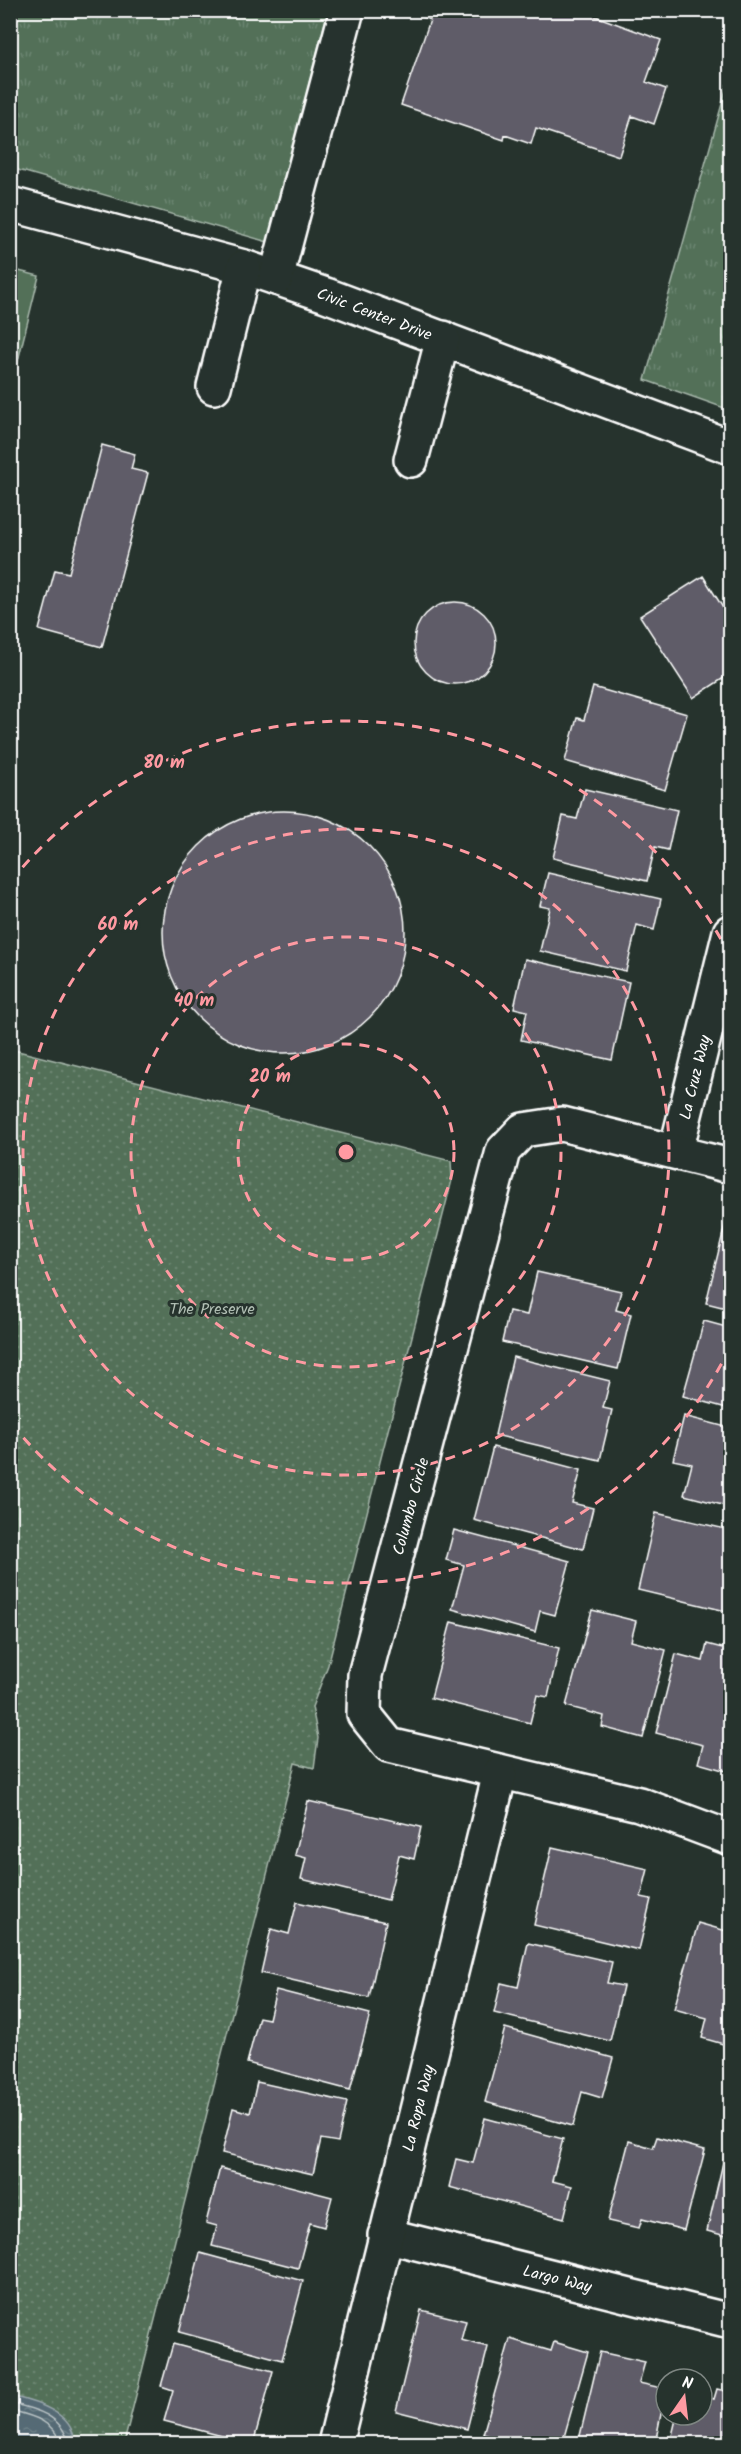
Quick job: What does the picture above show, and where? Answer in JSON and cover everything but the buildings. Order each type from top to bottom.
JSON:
[{"type":"street","points":[[276,278],[347,10]]},
{"type":"street","name":"Civic Center Drive","points":[[12,209],[244,267],[443,338],[730,447]]},
{"type":"street","points":[[214,387],[244,267]]},
{"type":"street","points":[[411,460],[443,338]]},
{"type":"street","name":"La Cruz Way","points":[[676,1151],[730,932]]},
{"type":"street","name":"Columbo Circle","points":[[730,1166],[562,1124],[523,1130],[503,1151],[364,1675],[364,1714],[389,1745],[639,1804],[730,1838]]},
{"type":"street","name":"La Ropa Way","points":[[335,2444],[500,1773]]},
{"type":"street","name":"Largo Way","points":[[385,2235],[730,2321]]},
{"type":"green space","points":[[10,11],[328,11],[268,242],[11,168]]},
{"type":"green space","points":[[730,75],[730,410],[645,380]]},
{"type":"green space","points":[[10,269],[39,276],[11,389]]},
{"type":"green space","name":"The Preserve","points":[[10,1049],[451,1161],[452,1180],[328,1665],[312,1707],[318,1738],[314,1768],[295,1763],[124,2443],[11,2443]]},
{"type":"water","points":[[11,2396],[41,2405],[60,2416],[73,2432],[75,2443],[11,2443]]}]
